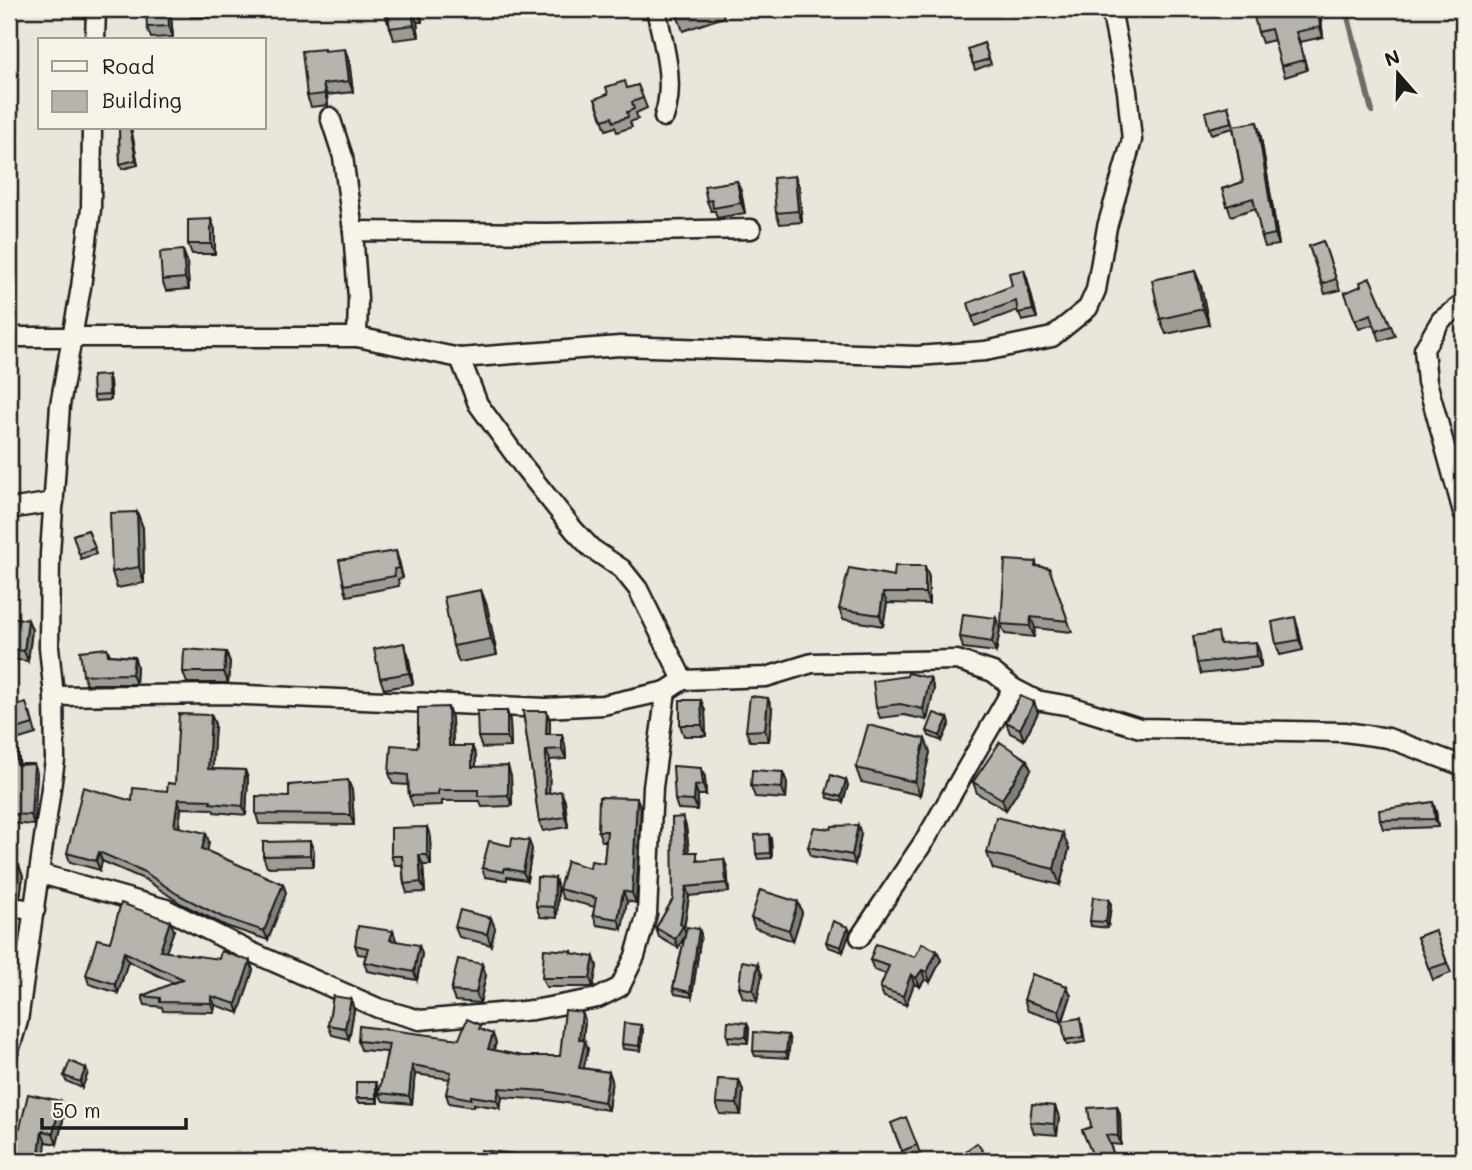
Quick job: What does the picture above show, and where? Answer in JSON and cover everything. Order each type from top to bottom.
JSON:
[{"type":"street","points":[[95,38],[96,9]]},
{"type":"street","points":[[656,9],[667,61],[669,103],[664,117]]},
{"type":"street","points":[[9,337],[357,337],[460,358],[620,346],[917,356],[985,351],[1052,337],[1088,308],[1096,290],[1107,227],[1132,140],[1127,91],[1113,19]]},
{"type":"street","points":[[330,117],[343,157],[353,230],[358,298],[357,337]]},
{"type":"street","points":[[9,1051],[18,1021],[41,874],[55,760],[54,696],[49,647],[54,502],[60,405],[70,336],[81,287],[91,209],[92,130]]},
{"type":"street","points":[[353,230],[545,233],[751,229]]},
{"type":"street","points":[[1463,304],[1441,320],[1424,349],[1427,382],[1447,443],[1463,512]]},
{"type":"street","points":[[460,358],[478,404],[523,466],[590,548],[622,569],[638,589],[683,680]]},
{"type":"street","points":[[9,509],[54,502]]},
{"type":"street","points":[[54,696],[223,694],[546,708],[603,705],[666,691],[683,680],[766,677],[812,663],[957,660],[993,672],[1013,688],[1036,700],[1070,705],[1140,727],[1345,732],[1388,738],[1463,766]]},
{"type":"street","points":[[860,937],[927,837],[1013,688]]},
{"type":"street","points":[[41,874],[166,909],[249,951],[367,1003],[420,1020],[533,1010],[597,998],[620,987],[635,956],[647,914],[653,787],[666,691]]},
{"type":"street","points":[[9,907],[35,909]]},
{"type":"building","points":[[146,9],[168,9],[169,26],[147,27]]},
{"type":"building","points":[[383,9],[417,9],[412,10],[414,25],[390,28],[387,10]]},
{"type":"building","points":[[675,9],[700,9],[677,16]]},
{"type":"building","points":[[1252,9],[1318,9],[1320,27],[1296,32],[1304,60],[1281,66],[1271,29],[1258,32]]},
{"type":"building","points":[[984,43],[989,59],[973,64],[968,49]]},
{"type":"building","points":[[345,49],[349,81],[323,84],[325,94],[307,96],[302,51]]},
{"type":"building","points":[[625,81],[627,88],[638,85],[643,98],[632,102],[634,109],[627,112],[628,117],[613,122],[612,117],[603,120],[595,99],[608,94],[606,87]]},
{"type":"building","points":[[1228,106],[1232,122],[1209,128],[1205,112]]},
{"type":"building","points":[[1257,122],[1275,234],[1262,237],[1253,198],[1227,206],[1222,189],[1243,182],[1233,126]]},
{"type":"building","points":[[119,130],[130,130],[136,160],[120,164]]},
{"type":"building","points":[[795,176],[798,211],[776,213],[773,178]]},
{"type":"building","points":[[737,181],[741,203],[713,208],[712,200],[707,201],[704,186]]},
{"type":"building","points":[[211,219],[211,244],[188,244],[188,220]]},
{"type":"building","points":[[1323,241],[1336,279],[1322,284],[1309,246]]},
{"type":"building","points":[[183,250],[185,278],[162,280],[160,252]]},
{"type":"building","points":[[1024,270],[1033,310],[1018,313],[1016,301],[972,317],[968,303],[1012,286],[1009,273]]},
{"type":"building","points":[[1195,271],[1203,309],[1160,319],[1152,280]]},
{"type":"building","points":[[1370,278],[1391,326],[1376,331],[1371,314],[1355,320],[1345,293],[1361,286],[1360,282]]},
{"type":"building","points":[[108,375],[109,395],[93,396],[92,376]]},
{"type":"building","points":[[137,512],[139,567],[112,572],[110,513]]},
{"type":"building","points":[[88,530],[95,548],[79,554],[73,535]]},
{"type":"building","points":[[396,551],[399,568],[394,569],[395,576],[344,585],[339,560]]},
{"type":"building","points":[[1005,560],[1036,562],[1035,566],[1049,568],[1068,621],[1031,617],[1030,626],[1001,624]]},
{"type":"building","points":[[895,566],[925,566],[925,593],[883,593],[880,615],[839,609],[849,568],[894,576]]},
{"type":"building","points":[[481,590],[491,639],[453,646],[444,597]]},
{"type":"building","points":[[963,614],[996,618],[992,642],[960,637]]},
{"type":"building","points":[[9,617],[28,620],[24,651],[9,649]]},
{"type":"building","points":[[1295,617],[1299,640],[1276,644],[1272,622]]},
{"type":"building","points":[[1218,632],[1220,644],[1256,642],[1257,656],[1197,663],[1193,636]]},
{"type":"building","points":[[404,643],[409,673],[380,678],[374,649]]},
{"type":"building","points":[[107,648],[108,655],[134,657],[132,674],[83,675],[80,651]]},
{"type":"building","points":[[184,649],[226,652],[224,672],[183,672]]},
{"type":"building","points":[[908,673],[930,678],[923,709],[900,704],[876,707],[873,681],[907,676]]},
{"type":"building","points":[[750,696],[768,698],[765,730],[746,731]]},
{"type":"building","points":[[1020,696],[1034,702],[1020,729],[1006,722]]},
{"type":"building","points":[[680,700],[701,700],[702,725],[680,725]]},
{"type":"building","points":[[26,703],[33,724],[13,730],[17,765],[34,764],[31,815],[9,814],[9,708]]},
{"type":"building","points":[[448,707],[449,746],[472,746],[472,767],[508,766],[508,795],[478,796],[478,790],[438,790],[438,795],[409,796],[408,775],[389,773],[391,745],[417,747],[418,708]]},
{"type":"building","points":[[477,711],[507,711],[507,737],[478,737]]},
{"type":"building","points":[[523,711],[547,711],[546,734],[562,734],[562,749],[546,750],[545,794],[561,791],[565,817],[539,821]]},
{"type":"building","points":[[934,713],[948,718],[940,736],[927,731]]},
{"type":"building","points":[[179,714],[211,715],[208,769],[245,770],[243,806],[210,803],[211,800],[178,799],[174,826],[206,833],[202,849],[283,884],[264,931],[222,917],[177,894],[143,871],[99,852],[96,861],[67,853],[83,787],[132,801],[133,788],[167,791],[168,783],[175,784]]},
{"type":"building","points":[[868,725],[925,739],[915,782],[856,768]]},
{"type":"building","points":[[1000,742],[1027,760],[1002,799],[973,782]]},
{"type":"building","points":[[673,766],[701,768],[703,785],[695,786],[694,801],[675,800]]},
{"type":"building","points":[[752,770],[783,772],[782,788],[751,786]]},
{"type":"building","points":[[831,775],[846,780],[841,797],[826,793]]},
{"type":"building","points":[[348,780],[350,815],[256,814],[256,796],[289,797],[289,785]]},
{"type":"building","points":[[599,797],[637,798],[632,893],[623,891],[618,919],[593,915],[596,898],[559,889],[567,861],[590,868],[591,861],[604,863],[607,831],[598,831]]},
{"type":"building","points":[[1433,802],[1435,819],[1380,820],[1379,810]]},
{"type":"building","points":[[683,817],[686,852],[697,852],[697,861],[724,859],[726,883],[686,887],[680,924],[683,926],[675,939],[656,928],[673,899],[672,818]]},
{"type":"building","points":[[996,817],[1063,833],[1054,869],[987,853]]},
{"type":"building","points":[[858,825],[852,855],[808,847],[814,827],[831,829],[832,826]]},
{"type":"building","points":[[427,827],[427,855],[419,855],[421,882],[404,884],[402,856],[391,856],[391,828]]},
{"type":"building","points":[[769,834],[770,853],[756,854],[755,835]]},
{"type":"building","points":[[512,838],[529,841],[523,872],[504,868],[504,872],[482,868],[489,841],[511,846]]},
{"type":"building","points":[[310,841],[310,855],[263,856],[263,842]]},
{"type":"building","points":[[9,864],[19,865],[16,886],[9,886]]},
{"type":"building","points":[[537,877],[555,878],[554,907],[536,906]]},
{"type":"building","points":[[760,890],[798,902],[789,930],[751,918]]},
{"type":"building","points":[[1093,897],[1109,899],[1106,922],[1090,921]]},
{"type":"building","points":[[121,903],[170,921],[160,951],[219,959],[221,951],[250,961],[236,1004],[211,996],[211,1003],[160,1002],[160,998],[142,996],[183,979],[124,952],[115,984],[86,975],[97,939],[110,942]]},
{"type":"building","points":[[460,910],[491,918],[487,934],[455,927]]},
{"type":"building","points":[[833,921],[848,927],[841,947],[826,942]]},
{"type":"building","points":[[358,926],[393,931],[390,940],[419,945],[414,972],[364,962],[368,948],[355,945]]},
{"type":"building","points":[[687,927],[699,929],[690,992],[673,988]]},
{"type":"building","points":[[1435,930],[1447,963],[1429,969],[1417,937]]},
{"type":"building","points":[[922,943],[937,951],[927,972],[922,970],[916,978],[911,974],[903,996],[880,988],[889,966],[870,960],[876,944],[915,957]]},
{"type":"building","points":[[544,949],[572,951],[571,953],[594,957],[590,978],[542,978]]},
{"type":"building","points":[[458,959],[482,964],[476,993],[451,991]]},
{"type":"building","points":[[742,961],[758,964],[753,990],[739,987]]},
{"type":"building","points":[[1032,974],[1067,986],[1059,1011],[1024,1000]]},
{"type":"building","points":[[333,996],[351,999],[345,1028],[328,1025]]},
{"type":"building","points":[[565,1010],[582,1012],[579,1039],[585,1041],[579,1068],[609,1072],[604,1102],[545,1091],[499,1088],[497,1100],[471,1096],[471,1099],[446,1094],[451,1072],[412,1065],[409,1096],[379,1093],[389,1044],[358,1041],[359,1026],[459,1039],[467,1019],[481,1025],[479,1029],[493,1034],[488,1049],[522,1056],[560,1056]]},
{"type":"building","points":[[1080,1018],[1083,1037],[1065,1040],[1062,1021]]},
{"type":"building","points":[[728,1021],[747,1023],[746,1037],[727,1036]]},
{"type":"building","points":[[624,1023],[641,1025],[639,1046],[622,1044]]},
{"type":"building","points":[[754,1032],[788,1035],[786,1052],[753,1051]]},
{"type":"building","points":[[70,1061],[86,1068],[80,1082],[64,1076]]},
{"type":"building","points":[[718,1079],[739,1080],[737,1104],[716,1103]]},
{"type":"building","points":[[356,1082],[376,1082],[376,1098],[356,1098]]},
{"type":"building","points":[[28,1094],[61,1101],[53,1133],[42,1131],[38,1161],[9,1161],[12,1127],[20,1128]]},
{"type":"building","points":[[1032,1104],[1055,1106],[1054,1124],[1030,1122]]},
{"type":"building","points":[[1117,1106],[1118,1136],[1106,1135],[1116,1160],[1095,1161],[1082,1130],[1091,1127],[1088,1108]]},
{"type":"building","points":[[906,1117],[917,1145],[902,1151],[891,1123]]},
{"type":"building","points":[[977,1143],[989,1160],[963,1161],[959,1156]]},
{"type":"building","points":[[481,1150],[515,1154],[514,1161],[480,1161]]},
{"type":"waterway","points":[[1346,9],[1372,111]]}]
